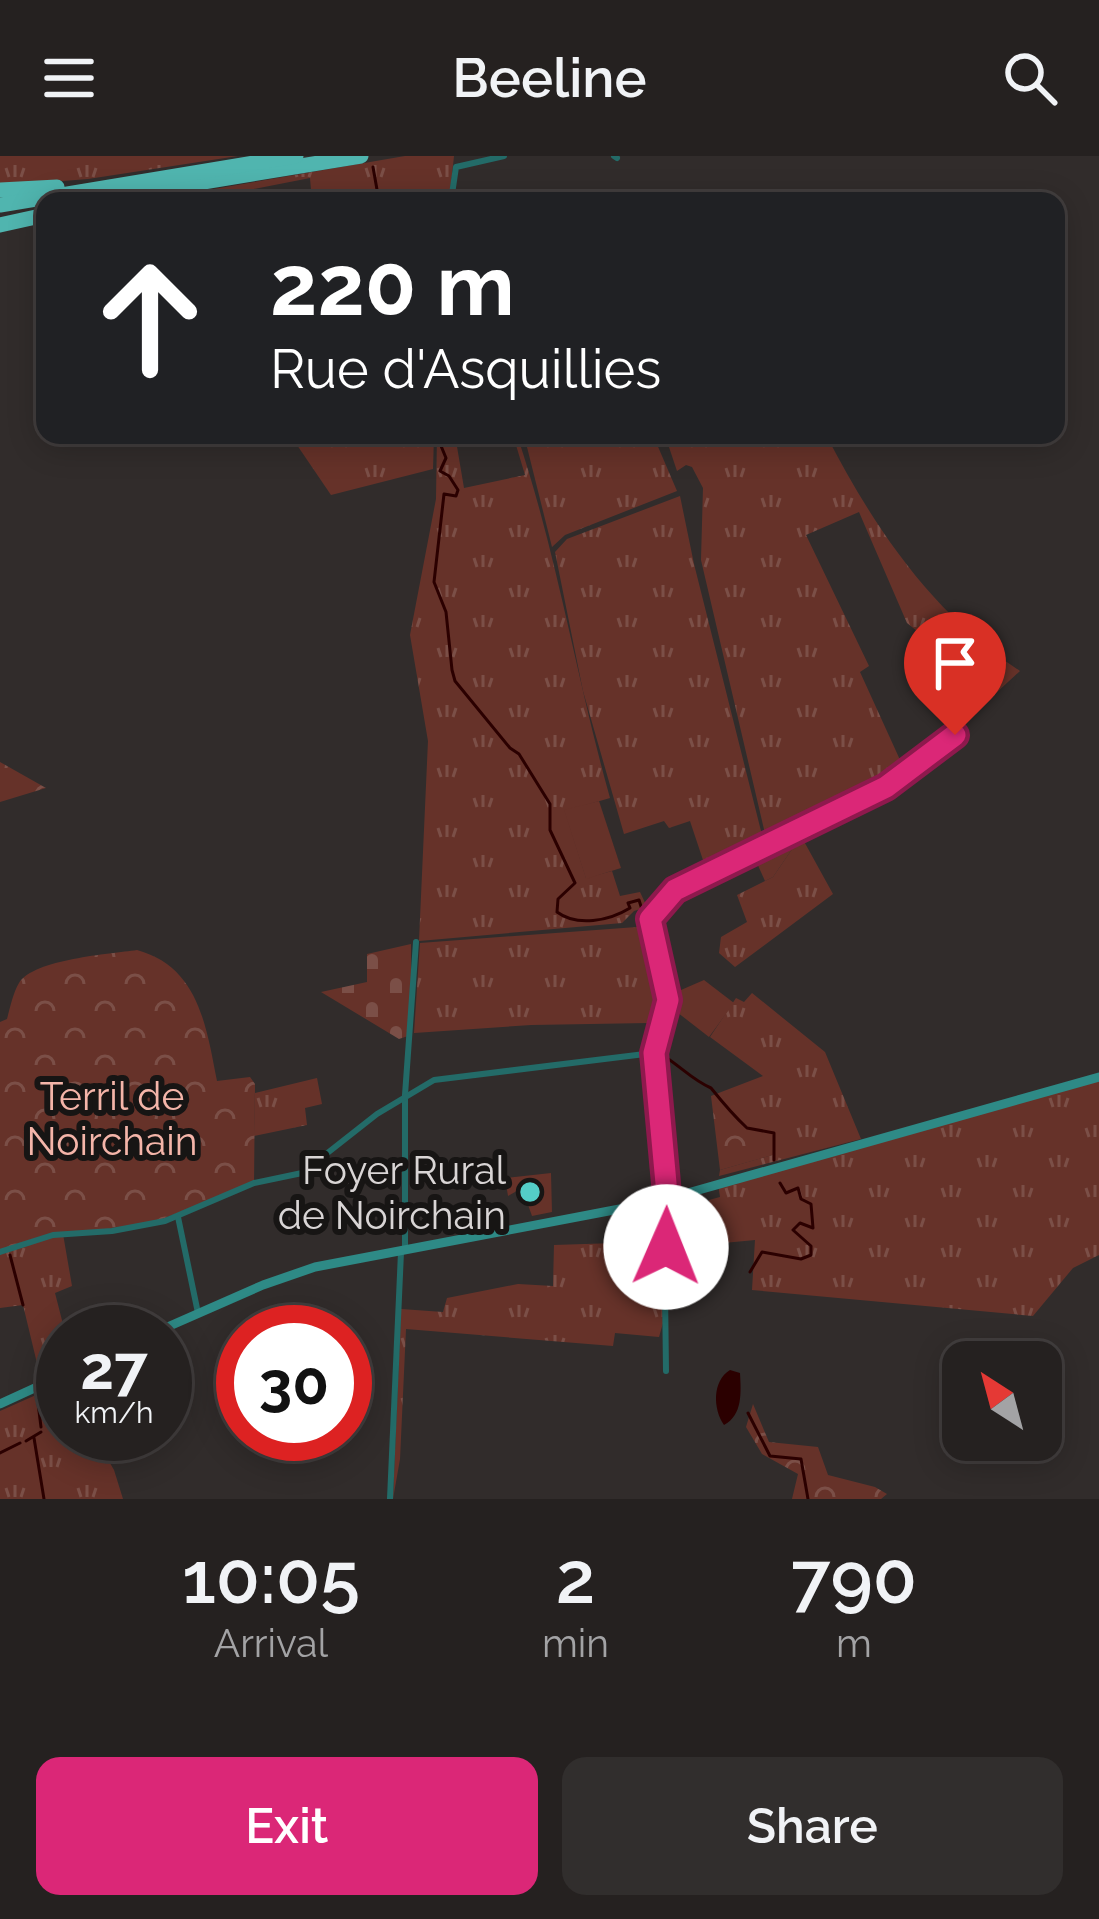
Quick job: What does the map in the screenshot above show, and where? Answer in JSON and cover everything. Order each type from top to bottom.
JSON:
[{"type":"highway","points":[[78,192],[296,156]]},
{"type":"highway","points":[[143,192],[361,156]]},
{"type":"highway","points":[[0,190],[124,179],[138,182]]},
{"type":"highway","points":[[0,205],[36,199]]},
{"type":"highway","points":[[0,215],[36,213]]},
{"type":"highway","points":[[0,225],[36,215]]},
{"type":"main road","points":[[192,1315],[292,1274],[403,1248],[665,1199],[1099,1077]]},
{"type":"main road","points":[[0,1404],[36,1387]]},
{"type":"street","points":[[452,192],[457,156]]},
{"type":"street","points":[[456,167],[504,156]]},
{"type":"street","points":[[666,1371],[665,1199],[654,1053],[668,1000],[649,924],[664,900],[690,882],[898,780],[955,735]]},
{"type":"street","points":[[390,1499],[403,1248],[405,1095],[416,942]]},
{"type":"street","points":[[0,1252],[53,1235],[112,1231],[178,1217],[254,1183],[306,1172],[364,1123],[425,1083],[654,1053]]},
{"type":"street","points":[[178,1217],[198,1312]]},
{"type":"green space","points":[[0,156],[238,156],[88,179],[0,186]]},
{"type":"green space","points":[[405,156],[454,156],[450,192],[311,192],[310,178],[238,192],[196,192]]},
{"type":"green space","points":[[434,444],[433,469],[331,495],[297,445]]},
{"type":"green space","points":[[437,444],[457,444],[464,488],[525,475],[516,444],[520,444],[610,798],[565,811],[586,878],[612,871],[620,896],[640,892],[647,907],[634,911],[622,923],[419,941],[428,741],[410,635],[436,499]]},
{"type":"green space","points":[[526,444],[657,444],[677,491],[565,535],[552,547]]},
{"type":"green space","points":[[668,444],[831,444],[885,535],[932,595],[1020,671],[995,694],[907,623],[859,512],[806,535],[869,666],[860,672],[906,773],[767,842],[701,560],[703,488],[692,467],[677,471]]},
{"type":"green space","points":[[680,496],[763,839],[762,845],[707,872],[690,821],[669,828],[664,821],[624,834],[583,691],[555,552],[567,539]]},
{"type":"green space","points":[[0,762],[46,788],[0,802]]},
{"type":"green space","points":[[599,801],[621,868],[586,879],[564,810]]},
{"type":"green space","points":[[798,829],[801,836],[773,877],[765,881],[752,852]]},
{"type":"green space","points":[[801,836],[833,894],[735,967],[719,953],[721,937],[747,922],[737,895],[773,877]]},
{"type":"green space","points":[[640,917],[647,917],[665,990],[664,1016],[648,1023],[414,1033],[420,943],[637,927]]},
{"type":"green space","points":[[411,944],[411,1035],[399,1039],[321,992],[367,982],[367,954]]},
{"type":"green space","name":"Terril de Noirchain","points":[[137,950],[158,958],[187,984],[203,1020],[217,1081],[250,1077],[255,1084],[254,1183],[147,1225],[63,1234],[0,1252],[0,1022],[7,1019],[19,983],[40,968]]},
{"type":"green space","points":[[704,980],[734,1003],[709,1037],[673,1009],[674,993]]},
{"type":"green space","points":[[752,993],[825,1052],[861,1139],[719,1176],[720,1170],[772,1155],[773,1133],[747,1128],[716,1094],[763,1076],[710,1037],[736,998],[744,1002]]},
{"type":"green space","points":[[1099,1077],[1099,1255],[1073,1268],[1033,1316],[752,1290],[755,1240],[692,1246],[687,1233],[691,1219],[712,1215],[709,1200],[720,1197],[718,1184]]},
{"type":"green space","points":[[317,1078],[322,1104],[305,1108],[307,1125],[254,1136],[255,1093]]},
{"type":"green space","points":[[716,1094],[747,1128],[774,1133],[773,1155],[720,1170],[711,1096]]},
{"type":"green space","points":[[551,1173],[552,1212],[532,1216],[522,1188],[508,1196],[505,1178]]},
{"type":"green space","points":[[63,1234],[72,1286],[55,1293],[58,1305],[36,1305],[36,1359],[23,1305],[0,1308],[0,1252]]},
{"type":"green space","points":[[616,1243],[617,1247],[660,1247],[663,1323],[659,1337],[615,1333],[613,1346],[406,1329],[400,1459],[393,1499],[401,1309],[443,1312],[447,1298],[518,1284],[553,1286],[554,1245]]},
{"type":"green space","points":[[36,1395],[36,1461],[109,1461],[123,1499],[0,1499],[0,1411]]},
{"type":"green space","points":[[753,1404],[769,1442],[818,1447],[828,1475],[887,1494],[881,1499],[792,1499],[798,1474],[762,1454],[746,1427]]},
{"type":"shaded area","points":[[730,1370],[740,1373],[740,1395],[735,1415],[724,1425],[716,1396]]},
{"type":"waterway","points":[[373,167],[377,192]]},
{"type":"waterway","points":[[440,444],[446,458],[440,471],[458,490],[456,496],[444,494],[434,582],[446,612],[455,681],[519,754],[550,804],[550,830],[575,883],[558,899],[557,912],[574,920],[603,919],[639,900],[642,930],[664,1001],[649,1042]]},
{"type":"waterway","points":[[664,1056],[711,1088],[747,1128],[774,1133],[774,1160]]},
{"type":"waterway","points":[[750,1272],[762,1252],[801,1259],[811,1255],[811,1246],[793,1230],[800,1223],[813,1228],[811,1204],[801,1199],[798,1188],[786,1193],[780,1183]]},
{"type":"waterway","points":[[10,1255],[23,1305]]},
{"type":"waterway","points":[[748,1413],[770,1456],[801,1459],[808,1499]]},
{"type":"waterway","points":[[26,1441],[36,1435]]},
{"type":"waterway","points":[[34,1438],[44,1499]]},
{"type":"waterway","points":[[0,1453],[20,1443]]},
{"type":"place","name":"Foyer Rural de Noirchain","points":[[530,1192]]},
{"type":"route","points":[[666,1247],[667,1194],[654,1053],[668,1000],[650,919],[675,890],[886,787],[955,735]]}]
